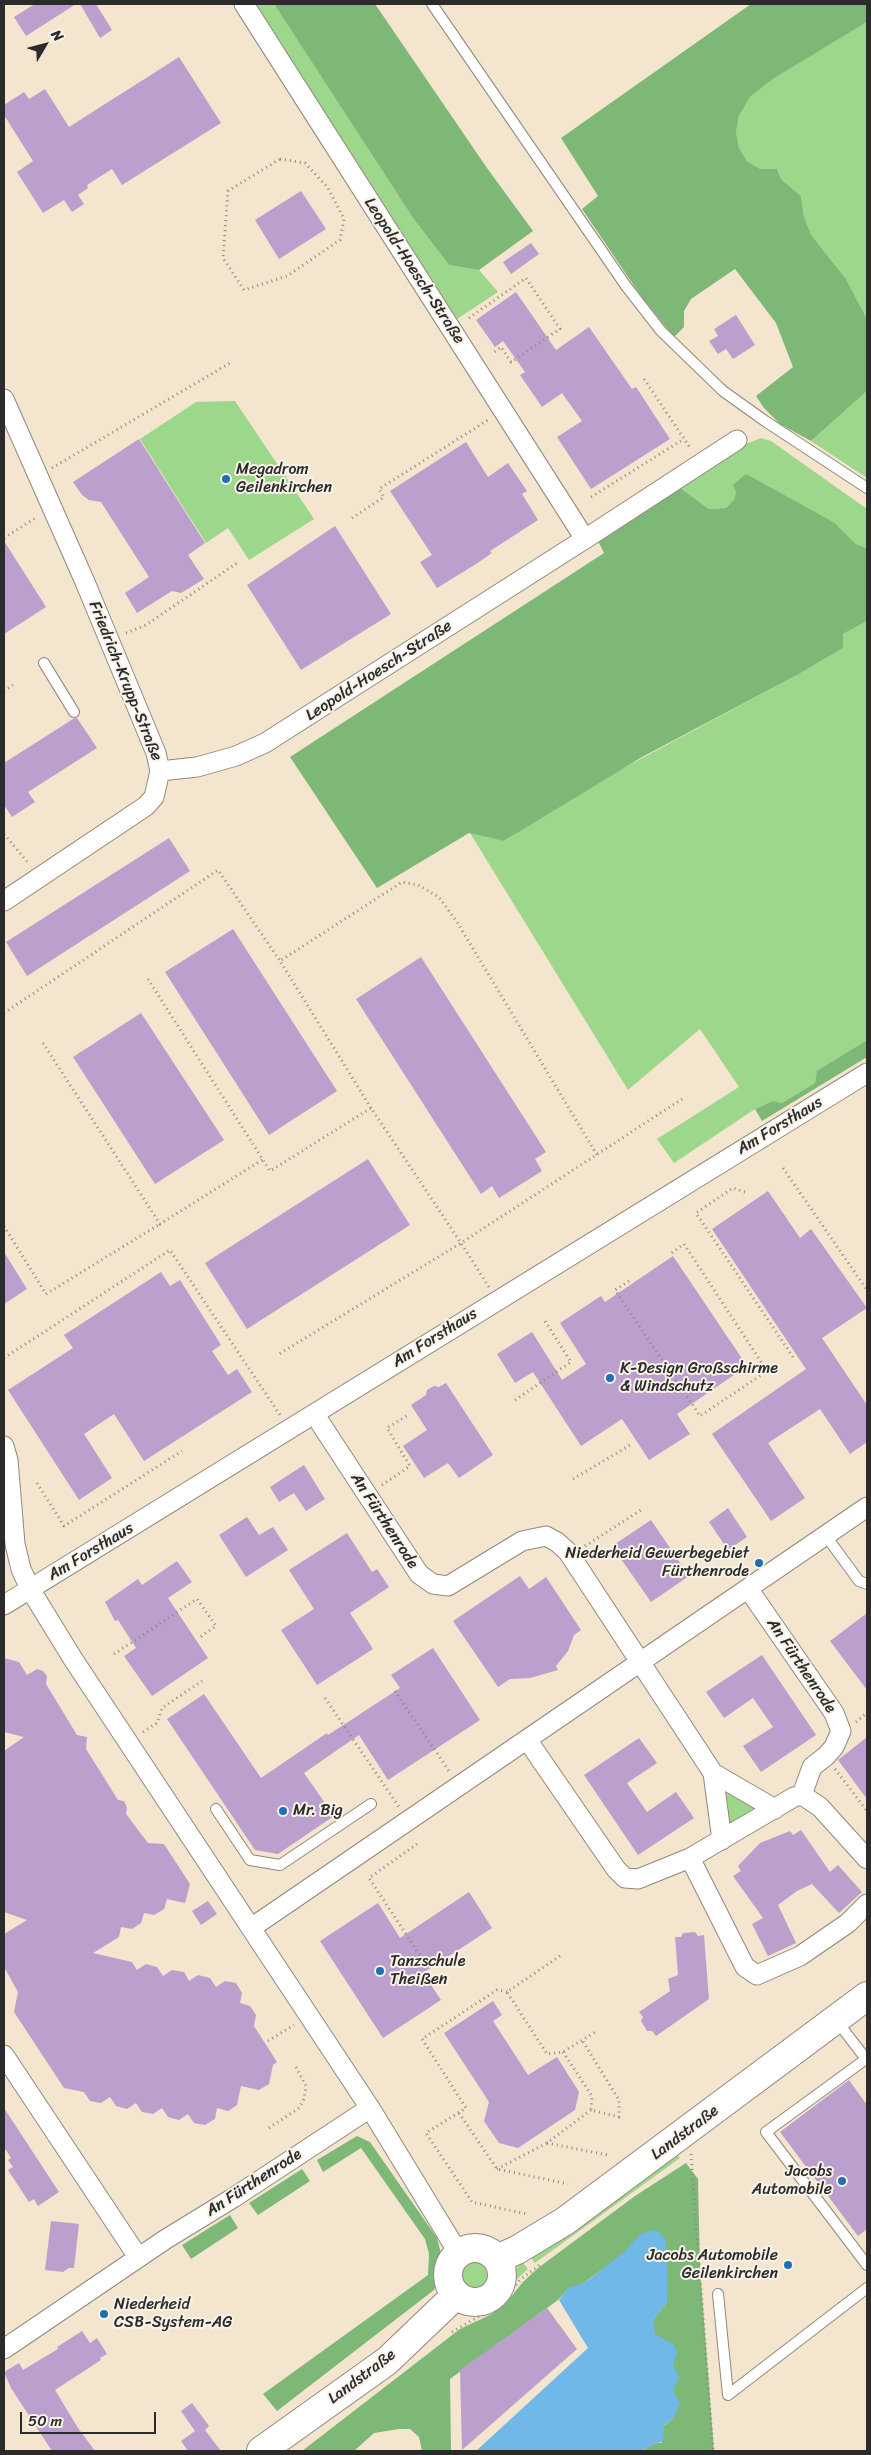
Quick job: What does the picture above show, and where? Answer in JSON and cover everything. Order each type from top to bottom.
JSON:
[{"type":"street","name":"Leopold-Hoesch-Straße","points":[[244,4],[585,539]]},
{"type":"street","name":"Friedrich-Krupp-Straße","points":[[4,399],[53,507],[109,640],[156,753],[160,771],[154,797],[146,806],[4,901]]},
{"type":"street","name":"Leopold-Hoesch-Straße","points":[[160,771],[197,767],[236,756],[265,743],[701,465],[737,440]]},
{"type":"street","name":"Am Forsthaus","points":[[4,1605],[290,1430],[367,1379],[867,1073]]},
{"type":"street","name":"An Fürthenrode","points":[[314,1415],[419,1574],[433,1584],[448,1586],[522,1541],[546,1536],[557,1542],[570,1556],[713,1773],[722,1840]]},
{"type":"street","points":[[4,1446],[8,1460],[15,1544],[30,1589],[128,1742],[370,2108],[459,2254]]},
{"type":"street","points":[[251,1928],[641,1664],[867,1507]]},
{"type":"street","name":"An Fürthenrode","points":[[748,1590],[834,1713],[841,1731],[834,1747],[826,1756],[812,1766],[802,1795]]},
{"type":"street","points":[[528,1741],[616,1868],[625,1878],[638,1879],[690,1858],[794,1797],[802,1795],[820,1807],[867,1859]]},
{"type":"street","name":"An Fürthenrode","points":[[713,1773],[775,1809]]},
{"type":"street","points":[[690,1858],[744,1967],[757,1975],[800,1956],[848,1923],[867,1904]]},
{"type":"street","name":"Landstraße","points":[[497,2259],[518,2250],[565,2221],[867,1996]]},
{"type":"street","points":[[4,2055],[138,2257]]},
{"type":"street","name":"An Fürthenrode","points":[[4,2349],[138,2257],[370,2108]]},
{"type":"street","points":[[479,2248],[489,2252],[497,2259],[501,2268],[502,2278],[500,2288],[493,2296],[484,2301],[475,2302],[465,2300],[456,2295],[451,2287],[449,2269],[459,2254],[469,2249],[479,2248]]},
{"type":"street","name":"Landstraße","points":[[261,2451],[387,2361],[456,2295]]},
{"type":"lane","points":[[432,4],[620,278],[661,331],[724,391],[765,421],[867,488]]},
{"type":"lane","points":[[44,663],[74,712]]},
{"type":"lane","points":[[826,1536],[859,1581],[867,1584]]},
{"type":"lane","points":[[216,1810],[250,1860],[280,1865],[371,1804]]},
{"type":"lane","points":[[836,2020],[866,2059],[766,2132],[867,2265]]},
{"type":"lane","points":[[718,2294],[728,2395],[867,2288]]},
{"type":"path","points":[[280,159],[305,163],[328,188],[344,219],[340,240],[287,276],[244,290],[223,258],[228,191],[280,159]]},
{"type":"path","points":[[469,318],[526,278],[560,329],[511,362],[501,347],[492,354]]},
{"type":"path","points":[[39,476],[230,363]]},
{"type":"path","points":[[644,379],[701,465]]},
{"type":"path","points":[[352,518],[384,497],[379,489],[503,411]]},
{"type":"path","points":[[591,497],[684,439]]},
{"type":"path","points":[[4,538],[53,507]]},
{"type":"path","points":[[109,640],[146,625],[237,563]]},
{"type":"path","points":[[4,690],[13,685]]},
{"type":"path","points":[[4,834],[22,854],[39,879]]},
{"type":"path","points":[[4,1013],[218,870],[280,961],[371,1108],[497,1300]]},
{"type":"path","points":[[280,961],[402,882],[418,885],[439,897],[457,922],[597,1155]]},
{"type":"path","points":[[148,979],[270,1171],[371,1108]]},
{"type":"path","points":[[43,1043],[160,1224]]},
{"type":"path","points":[[279,1354],[460,1243],[682,1099]]},
{"type":"path","points":[[4,1226],[46,1294],[262,1160]]},
{"type":"path","points":[[783,1168],[867,1290]]},
{"type":"path","points":[[746,1192],[733,1188],[696,1212],[793,1358]]},
{"type":"path","points":[[629,1281],[615,1290],[700,1416],[767,1370],[684,1244],[670,1254]]},
{"type":"path","points":[[4,1358],[170,1250],[290,1430]]},
{"type":"path","points":[[515,1400],[571,1362],[543,1318]]},
{"type":"path","points":[[367,1495],[410,1466],[387,1428],[408,1415]]},
{"type":"path","points":[[573,1480],[632,1444]]},
{"type":"path","points":[[37,1483],[64,1526],[182,1451]]},
{"type":"path","points":[[570,1556],[641,1510]]},
{"type":"path","points":[[114,1654],[198,1599],[216,1626],[200,1637]]},
{"type":"path","points":[[128,1742],[157,1723],[162,1708],[202,1681]]},
{"type":"path","points":[[396,1691],[460,1787]]},
{"type":"path","points":[[325,1698],[409,1821]]},
{"type":"path","points":[[826,1756],[867,1811]]},
{"type":"path","points":[[417,1844],[369,1878],[421,1957]]},
{"type":"path","points":[[527,2214],[472,2202],[426,2133],[466,2108],[422,2039],[497,1990],[507,1992],[560,1956]]},
{"type":"path","points":[[507,1992],[547,2054],[563,2052],[596,2031]]},
{"type":"path","points":[[268,2041],[309,2015]]},
{"type":"path","points":[[582,2040],[619,2100],[619,2117],[591,2110]]},
{"type":"path","points":[[497,2168],[547,2143],[591,2110],[592,2096],[563,2052]]},
{"type":"path","points":[[269,2128],[299,2108],[304,2099],[306,2086],[296,2067]]},
{"type":"path","points":[[459,2113],[497,2168],[568,2184]]},
{"type":"path","points":[[680,2137],[691,2152],[713,2451]]},
{"type":"path","points":[[547,2143],[608,2155]]},
{"type":"green space","points":[[256,4],[274,4],[413,218],[449,265],[479,270],[498,292],[457,319]]},
{"type":"green space","points":[[274,4],[375,4],[487,168],[533,231],[479,270],[449,265],[413,218]]},
{"type":"green space","points":[[751,4],[867,4],[867,22],[773,79],[750,97],[739,116],[736,132],[739,148],[747,161],[760,169],[777,169],[781,179],[801,196],[804,217],[812,236],[846,279],[867,319],[867,391],[811,441],[780,424],[764,408],[756,396],[793,367],[776,323],[735,269],[691,299],[684,311],[684,327],[674,337],[641,296],[582,209],[598,196],[561,138]]},
{"type":"green space","points":[[867,22],[867,319],[846,279],[812,236],[804,217],[801,196],[781,179],[777,169],[760,169],[747,161],[739,148],[736,132],[739,116],[750,97],[773,79]]},
{"type":"green space","points":[[867,391],[867,478],[811,441]]},
{"type":"green space","name":"Megadrom Geilenkirchen","points":[[235,401],[314,519],[249,560],[228,528],[206,543],[140,439],[196,402]]},
{"type":"green space","points":[[761,438],[771,441],[867,509],[867,548],[856,544],[835,523],[821,517],[736,492],[734,501],[726,508],[709,509],[679,487],[746,444]]},
{"type":"green space","points":[[746,474],[835,523],[856,544],[867,548],[867,621],[843,634],[843,648],[799,674],[642,757],[504,841],[469,833],[377,888],[290,757],[604,553],[598,541],[679,487],[709,509],[726,508],[734,500],[736,492],[733,485]]},
{"type":"green space","points":[[867,621],[867,1040],[818,1071],[815,1083],[782,1103],[773,1101],[755,1109],[674,1163],[657,1139],[739,1087],[700,1029],[628,1090],[470,833],[505,841],[577,793],[799,674],[843,648],[843,634]]},
{"type":"green space","points":[[867,1040],[867,1057],[762,1121],[755,1109],[773,1101],[782,1103],[815,1083],[817,1071]]},
{"type":"green space","points":[[726,1791],[757,1809],[730,1826]]},
{"type":"green space","points":[[357,2136],[370,2142],[437,2238],[442,2257],[441,2275],[434,2290],[277,2411],[263,2394],[428,2275],[429,2254],[425,2239],[361,2148],[323,2172],[317,2160]]},
{"type":"green space","points":[[676,2152],[680,2158],[535,2263],[530,2256]]},
{"type":"green space","points":[[686,2163],[698,2179],[700,2268],[714,2451],[642,2451],[655,2443],[662,2443],[663,2426],[673,2419],[675,2412],[673,2370],[660,2339],[655,2335],[652,2321],[667,2302],[623,2254],[581,2285],[569,2288],[558,2300],[450,2379],[451,2451],[422,2451],[419,2437],[410,2429],[399,2429],[374,2433],[354,2451],[302,2451],[460,2329],[492,2314],[506,2303],[523,2282],[538,2268],[635,2196]]},
{"type":"green space","points":[[302,2169],[310,2181],[258,2215],[249,2203]]},
{"type":"green space","points":[[230,2215],[238,2228],[191,2259],[182,2245]]},
{"type":"green space","points":[[475,2262],[484,2266],[488,2275],[484,2284],[475,2288],[466,2284],[462,2275],[466,2266]]},
{"type":"green space","points":[[523,2263],[528,2269],[516,2280],[509,2292],[510,2273]]},
{"type":"water","points":[[652,2230],[658,2231],[665,2239],[667,2253],[667,2302],[653,2320],[655,2334],[674,2345],[677,2352],[673,2365],[679,2377],[674,2393],[680,2403],[673,2419],[664,2425],[663,2442],[656,2443],[641,2451],[476,2451],[588,2348],[559,2300],[569,2287],[582,2284],[591,2278],[623,2253],[640,2235]]},
{"type":"building","points":[[35,4],[76,4],[26,36],[14,17]]},
{"type":"building","points":[[80,4],[96,4],[112,30],[100,38]]},
{"type":"building","points":[[179,57],[221,123],[122,185],[112,169],[87,185],[88,188],[78,195],[84,204],[72,212],[64,200],[43,213],[17,172],[33,161],[4,115],[4,105],[24,92],[29,99],[45,89],[69,127]]},
{"type":"building","points":[[301,191],[326,229],[279,259],[255,220]]},
{"type":"building","points":[[531,243],[539,254],[511,274],[503,262]]},
{"type":"building","points":[[516,292],[556,350],[589,327],[632,389],[636,387],[670,439],[591,489],[557,437],[582,421],[562,393],[542,407],[520,375],[525,372],[503,341],[495,347],[476,320]]},
{"type":"building","points":[[736,315],[755,345],[733,359],[726,349],[718,354],[709,341],[718,336],[714,329]]},
{"type":"building","points":[[139,439],[205,543],[188,555],[204,579],[181,593],[172,591],[137,613],[125,593],[149,577],[101,502],[89,500],[82,495],[73,482]]},
{"type":"building","points":[[466,442],[488,477],[508,463],[527,491],[522,494],[538,520],[490,551],[492,553],[476,564],[437,588],[420,562],[432,555],[390,491]]},
{"type":"building","points":[[335,526],[391,614],[301,670],[247,585]]},
{"type":"building","points":[[4,541],[46,607],[4,634]]},
{"type":"building","points":[[77,718],[97,748],[28,792],[35,802],[12,817],[4,805],[4,763]]},
{"type":"building","points":[[169,838],[190,871],[27,976],[6,942]]},
{"type":"building","points":[[233,929],[337,1091],[269,1135],[165,972]]},
{"type":"building","points":[[421,957],[546,1152],[535,1159],[542,1171],[499,1198],[492,1186],[481,1194],[356,999]]},
{"type":"building","points":[[141,1013],[224,1140],[155,1184],[73,1057]]},
{"type":"building","points":[[368,1159],[410,1225],[247,1329],[205,1263]]},
{"type":"building","points":[[768,1191],[800,1238],[811,1229],[867,1308],[822,1338],[867,1405],[867,1442],[850,1454],[820,1409],[768,1443],[805,1498],[771,1521],[712,1434],[806,1369],[712,1229]]},
{"type":"building","points":[[4,1252],[27,1289],[4,1304]]},
{"type":"building","points":[[673,1256],[747,1366],[677,1414],[690,1434],[649,1460],[622,1419],[581,1446],[533,1372],[515,1383],[497,1354],[532,1332],[562,1380],[586,1364],[560,1323],[601,1296],[605,1302]]},
{"type":"building","points":[[161,1272],[170,1286],[180,1280],[221,1345],[212,1351],[228,1375],[237,1369],[252,1392],[144,1461],[114,1414],[84,1434],[112,1478],[79,1500],[8,1390],[73,1348],[64,1335]]},
{"type":"building","points":[[446,1383],[493,1455],[459,1478],[448,1463],[424,1478],[403,1446],[427,1430],[411,1405],[426,1395],[427,1390]]},
{"type":"building","points":[[304,1465],[325,1499],[306,1511],[294,1493],[279,1502],[270,1487]]},
{"type":"building","points":[[728,1508],[747,1537],[728,1550],[709,1522]]},
{"type":"building","points":[[247,1517],[259,1535],[273,1527],[288,1550],[246,1577],[219,1535]]},
{"type":"building","points":[[651,1520],[689,1576],[651,1602],[612,1546]]},
{"type":"building","points":[[347,1533],[372,1572],[377,1569],[389,1587],[350,1613],[373,1649],[317,1685],[281,1630],[314,1609],[289,1570]]},
{"type":"building","points":[[177,1561],[192,1582],[168,1598],[208,1658],[152,1696],[124,1656],[136,1648],[118,1620],[115,1621],[105,1602],[138,1579],[142,1585]]},
{"type":"building","points":[[520,1576],[529,1589],[546,1577],[581,1630],[574,1635],[568,1651],[556,1666],[558,1670],[530,1678],[510,1679],[498,1687],[453,1621]]},
{"type":"building","points":[[867,1613],[867,1690],[830,1641]]},
{"type":"building","points":[[433,1648],[480,1720],[388,1780],[359,1735],[304,1773],[334,1816],[278,1854],[255,1850],[167,1719],[204,1694],[261,1778],[327,1733],[328,1735],[400,1688],[391,1675]]},
{"type":"building","points":[[762,1655],[816,1735],[761,1772],[743,1746],[773,1727],[753,1698],[724,1718],[706,1692]]},
{"type":"building","points":[[4,1658],[19,1662],[27,1675],[37,1669],[43,1671],[47,1676],[46,1684],[77,1735],[87,1737],[86,1749],[118,1800],[124,1801],[127,1808],[126,1814],[148,1843],[164,1844],[190,1884],[185,1903],[167,1899],[164,1909],[154,1915],[144,1913],[141,1923],[132,1929],[121,1927],[119,1937],[93,1953],[132,1962],[137,1970],[146,1964],[157,1967],[163,1976],[172,1970],[184,1972],[189,1981],[198,1975],[210,1978],[216,1987],[225,1981],[236,1983],[242,1993],[240,2003],[250,2006],[256,2015],[254,2026],[277,2062],[273,2065],[269,2084],[259,2090],[241,2086],[237,2105],[228,2111],[217,2108],[215,2119],[205,2125],[194,2123],[188,2114],[179,2120],[168,2117],[162,2108],[153,2114],[142,2112],[136,2103],[127,2109],[116,2106],[110,2097],[101,2103],[90,2101],[84,2092],[64,2088],[14,2012],[18,1992],[4,1967],[4,1934],[27,1920],[4,1912],[4,1751],[24,1737],[4,1732]]},
{"type":"building","points":[[867,1737],[867,1799],[838,1760]]},
{"type":"building","points":[[639,1738],[657,1763],[627,1783],[647,1812],[676,1792],[694,1818],[638,1855],[584,1775]]},
{"type":"building","points":[[801,1830],[830,1872],[838,1865],[862,1892],[839,1913],[812,1884],[797,1891],[778,1905],[796,1943],[768,1956],[752,1924],[763,1918],[733,1876],[741,1871],[738,1866],[760,1843],[790,1831],[793,1835]]},
{"type":"building","name":"Tanzschule Theißen","points":[[469,1892],[492,1928],[423,1973],[441,2000],[383,2038],[320,1941],[378,1903],[400,1938]]},
{"type":"building","points":[[208,1901],[217,1914],[201,1925],[192,1911]]},
{"type":"building","points":[[695,1932],[698,1936],[704,1935],[709,1999],[656,2036],[652,2031],[647,2031],[641,2021],[643,2017],[639,2012],[670,1991],[668,1979],[678,1975],[675,1937],[681,1937],[683,1933]]},
{"type":"building","points":[[493,2001],[502,2015],[493,2021],[528,2075],[557,2057],[579,2092],[575,2110],[518,2148],[499,2143],[484,2121],[489,2102],[444,2033]]},
{"type":"building","name":"Jacobs Automobile","points":[[849,2080],[867,2105],[867,2229],[858,2236],[780,2132]]},
{"type":"building","points":[[4,2108],[59,2192],[38,2206],[34,2199],[29,2202],[8,2170],[13,2167],[8,2160],[11,2158],[4,2147]]},
{"type":"building","points":[[51,2221],[79,2224],[74,2268],[69,2268],[63,2272],[45,2270]]},
{"type":"building","points":[[547,2308],[577,2349],[462,2450],[460,2370]]},
{"type":"building","points":[[82,2331],[90,2343],[97,2338],[107,2354],[100,2358],[101,2360],[55,2390],[78,2428],[95,2451],[52,2451],[11,2388],[4,2372],[19,2363],[23,2370],[58,2349],[57,2347]]},
{"type":"building","points":[[192,2403],[209,2426],[205,2430],[221,2451],[188,2451],[181,2441],[195,2431],[181,2411]]},
{"type":"place","name":"Megadrom Geilenkirchen","points":[[226,479]]},
{"type":"place","name":"K-Design Großschirme & Windschutz","points":[[610,1378]]},
{"type":"place","name":"Niederheid Gewerbegebiet Fürthenrode","points":[[759,1563]]},
{"type":"place","name":"Mr. Big","points":[[283,1811]]},
{"type":"place","name":"Tanzschule Theißen","points":[[380,1971]]},
{"type":"place","name":"Jacobs Automobile","points":[[842,2181]]},
{"type":"place","name":"Jacobs Automobile Geilenkirchen","points":[[788,2265]]},
{"type":"place","name":"Niederheid CSB-System-AG","points":[[104,2314]]}]
